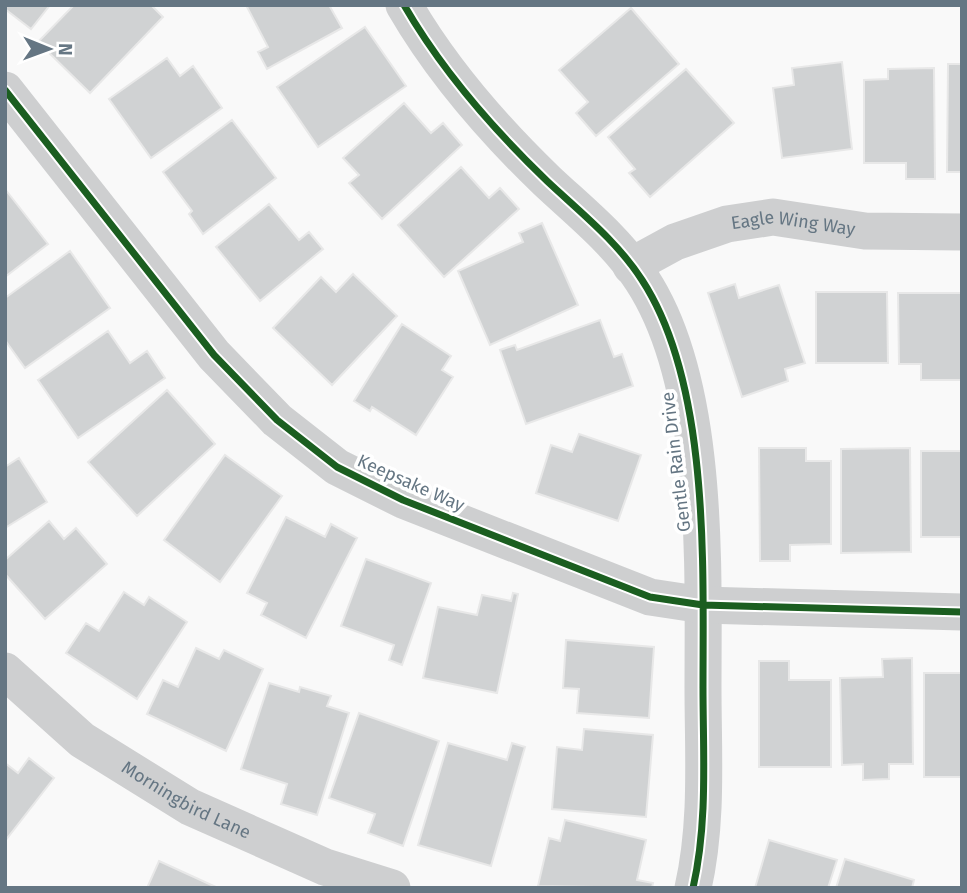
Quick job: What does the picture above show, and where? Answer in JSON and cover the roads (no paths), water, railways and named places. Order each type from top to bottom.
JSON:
[{"type":"street","name":"Gentle Rain Drive","points":[[404,5],[452,75],[493,123],[598,228],[642,279],[667,327],[681,377],[693,444],[703,604],[704,811],[694,888]]},
{"type":"street","name":"Keepsake Way","points":[[5,90],[214,355],[276,420],[337,467],[403,500],[650,597],[703,604],[962,612]]},
{"type":"street","name":"Eagle Wing Way","points":[[631,266],[675,242],[727,224],[773,217],[866,231],[962,232]]},
{"type":"street","name":"Morningbird Lane","points":[[5,671],[82,740],[190,807],[325,867],[392,888]]}]
